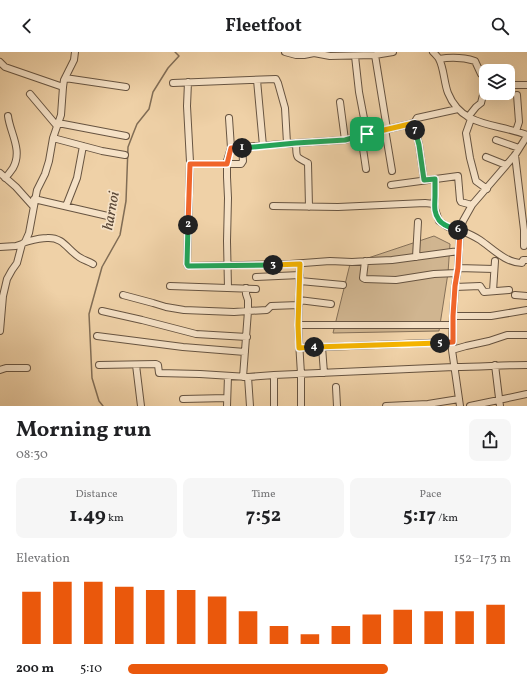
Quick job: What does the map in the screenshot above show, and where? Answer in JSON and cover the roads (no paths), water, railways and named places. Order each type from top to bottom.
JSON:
[{"type":"street","points":[[0,328],[1,301],[7,279],[16,263],[23,243],[29,233],[36,190],[45,174],[49,161],[53,138],[61,115],[65,78],[74,60],[75,52]]},
{"type":"street","points":[[284,52],[296,55],[314,53],[330,56],[375,55],[393,52]]},
{"type":"street","points":[[386,406],[460,403],[452,350],[453,316],[458,270],[460,230],[472,205],[515,155],[527,136],[516,131],[470,118],[458,109],[448,93],[439,59],[433,52]]},
{"type":"street","points":[[375,55],[392,170]]},
{"type":"street","points":[[355,56],[364,135],[366,169]]},
{"type":"street","points":[[439,59],[454,57],[468,58],[475,60],[479,69]]},
{"type":"street","points":[[0,62],[5,67],[63,87]]},
{"type":"street","points":[[65,78],[126,87]]},
{"type":"street","points":[[173,83],[276,79],[285,108],[287,143]]},
{"type":"street","points":[[257,80],[264,146]]},
{"type":"street","points":[[188,82],[187,106],[190,164],[188,266],[300,264],[330,261],[352,262],[416,257],[459,251]]},
{"type":"street","points":[[515,85],[527,85]]},
{"type":"street","points":[[30,94],[58,125],[126,136]]},
{"type":"street","points":[[516,131],[519,122],[517,95]]},
{"type":"street","points":[[482,100],[470,118],[466,133],[476,181],[487,189]]},
{"type":"street","points":[[340,102],[345,140]]},
{"type":"street","points":[[231,148],[345,140],[414,123],[418,118],[458,109]]},
{"type":"street","points":[[5,178],[14,167],[17,146],[8,116]]},
{"type":"street","points":[[228,288],[227,164],[231,148],[229,118]]},
{"type":"street","points":[[414,123],[424,180]]},
{"type":"street","points":[[53,138],[102,151],[125,155]]},
{"type":"street","points":[[496,140],[519,148]]},
{"type":"street","points":[[296,143],[297,156],[299,159],[308,162],[309,207]]},
{"type":"street","points":[[66,206],[77,178],[83,146]]},
{"type":"street","points":[[190,164],[241,164],[243,161],[242,148]]},
{"type":"street","points":[[515,155],[524,230],[524,246]]},
{"type":"street","points":[[486,157],[506,165]]},
{"type":"street","points":[[0,173],[34,206]]},
{"type":"street","points":[[391,185],[458,176],[460,200],[461,202],[472,205]]},
{"type":"street","points":[[435,179],[434,209],[439,221],[448,227],[473,235],[508,260],[520,264],[523,260],[527,260]]},
{"type":"street","points":[[34,199],[112,217]]},
{"type":"street","points":[[274,206],[338,207],[425,203],[434,204]]},
{"type":"street","points":[[416,257],[418,222]]},
{"type":"street","points":[[0,248],[16,246],[49,237],[64,243],[79,257],[93,264]]},
{"type":"street","points":[[365,261],[364,278],[366,279],[396,280],[458,270],[494,269]]},
{"type":"street","points":[[493,291],[495,261]]},
{"type":"street","points":[[300,264],[298,325],[301,406]]},
{"type":"street","points":[[256,277],[300,278],[343,285]]},
{"type":"street","points":[[170,286],[256,289]]},
{"type":"street","points":[[455,287],[480,286],[484,292],[509,290]]},
{"type":"street","points":[[246,288],[248,300],[246,377],[250,406]]},
{"type":"street","points":[[123,295],[166,307],[184,310],[234,312],[267,310],[271,306],[299,302],[331,304]]},
{"type":"street","points":[[515,295],[527,296]]},
{"type":"street","points":[[453,316],[490,316],[527,310]]},
{"type":"street","points":[[102,311],[196,334],[247,337]]},
{"type":"street","points":[[298,325],[453,325]]},
{"type":"street","points":[[452,350],[489,341],[506,335],[527,336]]},
{"type":"street","points":[[96,336],[183,347],[246,352]]},
{"type":"street","points":[[299,348],[453,342]]},
{"type":"street","points":[[322,347],[324,373]]},
{"type":"street","points":[[136,364],[141,406]]},
{"type":"street","points":[[99,365],[156,364],[158,366],[159,373],[246,377],[495,365],[527,365]]},
{"type":"street","points":[[495,365],[499,403]]},
{"type":"street","points":[[0,370],[6,368],[27,368]]},
{"type":"street","points":[[274,375],[274,406]]},
{"type":"street","points":[[227,406],[228,376]]},
{"type":"street","points":[[336,388],[337,406]]},
{"type":"street","points":[[470,406],[499,403],[527,394]]},
{"type":"street","points":[[183,399],[227,398]]},
{"type":"waterway","name":"harnoi","points":[[103,406],[99,401],[92,378],[89,314],[102,267],[120,235],[126,201],[128,147],[137,124],[149,109],[153,92],[168,68],[179,56],[175,52]]}]
